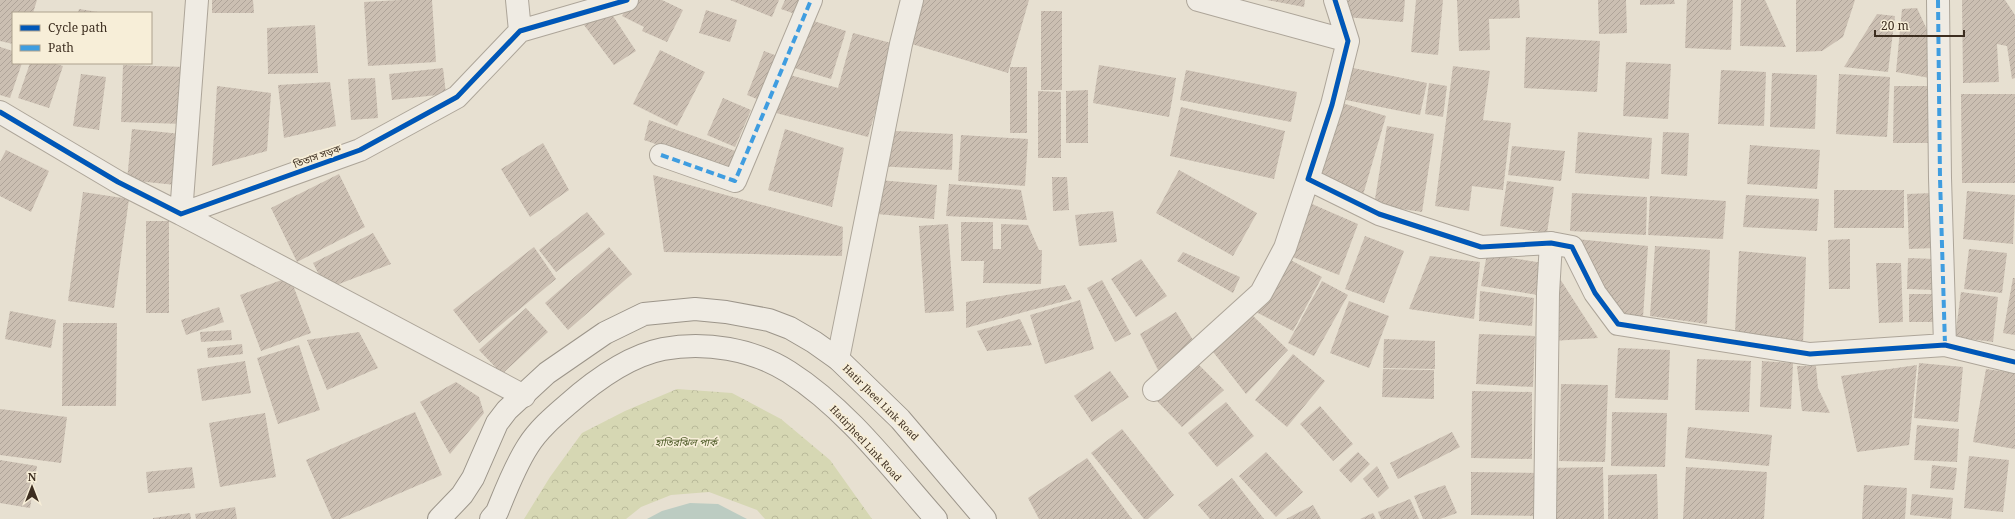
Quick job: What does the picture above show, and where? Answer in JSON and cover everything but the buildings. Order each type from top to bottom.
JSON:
[{"type":"street","points":[[180,214],[197,0]]},
{"type":"street","points":[[517,0],[520,31],[627,0]]},
{"type":"street","points":[[661,155],[735,181],[810,0]]},
{"type":"street","points":[[838,359],[901,44],[912,0]]},
{"type":"street","points":[[1198,0],[1348,41]]},
{"type":"street","points":[[1154,390],[1261,293],[1285,248],[1332,105],[1348,41],[1335,0]]},
{"type":"street","points":[[1938,0],[1940,178],[1945,345]]},
{"type":"street","name":"তিতাস সড়ক","points":[[180,214],[360,150],[457,97],[520,31]]},
{"type":"street","points":[[0,112],[118,182],[524,396]]},
{"type":"street","points":[[1308,179],[1379,214],[1481,247],[1551,243],[1572,247],[1594,294],[1618,324],[1810,354],[1945,345],[2015,362]]},
{"type":"street","points":[[1545,519],[1548,293],[1551,243]]},
{"type":"street","name":"Hatir Jheel Link Road","points":[[439,519],[462,495],[473,478],[497,423],[507,410],[524,396],[547,373],[605,333],[644,314],[664,311],[703,309],[769,320],[790,328],[814,342],[838,359],[900,419],[985,519]]},
{"type":"street","name":"Hatirjheel Link Road","points":[[491,519],[497,512],[528,445],[548,422],[571,402],[608,374],[641,356],[663,349],[692,346],[720,348],[755,354],[789,372],[822,397],[864,437],[936,519]]},
{"type":"green space","name":"হাতিরঝিল পার্ক","points":[[677,389],[732,393],[781,419],[830,460],[872,519],[765,519],[757,510],[709,492],[671,495],[641,507],[626,519],[524,519],[550,477],[582,433],[625,411]]},
{"type":"shaded area","points":[[690,503],[718,504],[747,519],[647,519],[662,511]]},
{"type":"marked path","points":[[661,155],[735,181],[811,0]]},
{"type":"marked path","points":[[1938,0],[1940,178],[1945,345]]},
{"type":"cycle path","points":[[0,112],[118,182],[181,214],[360,150],[457,97],[520,31],[627,0]]},
{"type":"cycle path","points":[[1335,0],[1348,41],[1332,105],[1308,179],[1379,214],[1481,247],[1551,243],[1572,247],[1595,293],[1618,324],[1810,354],[1945,345],[2015,362]]}]
